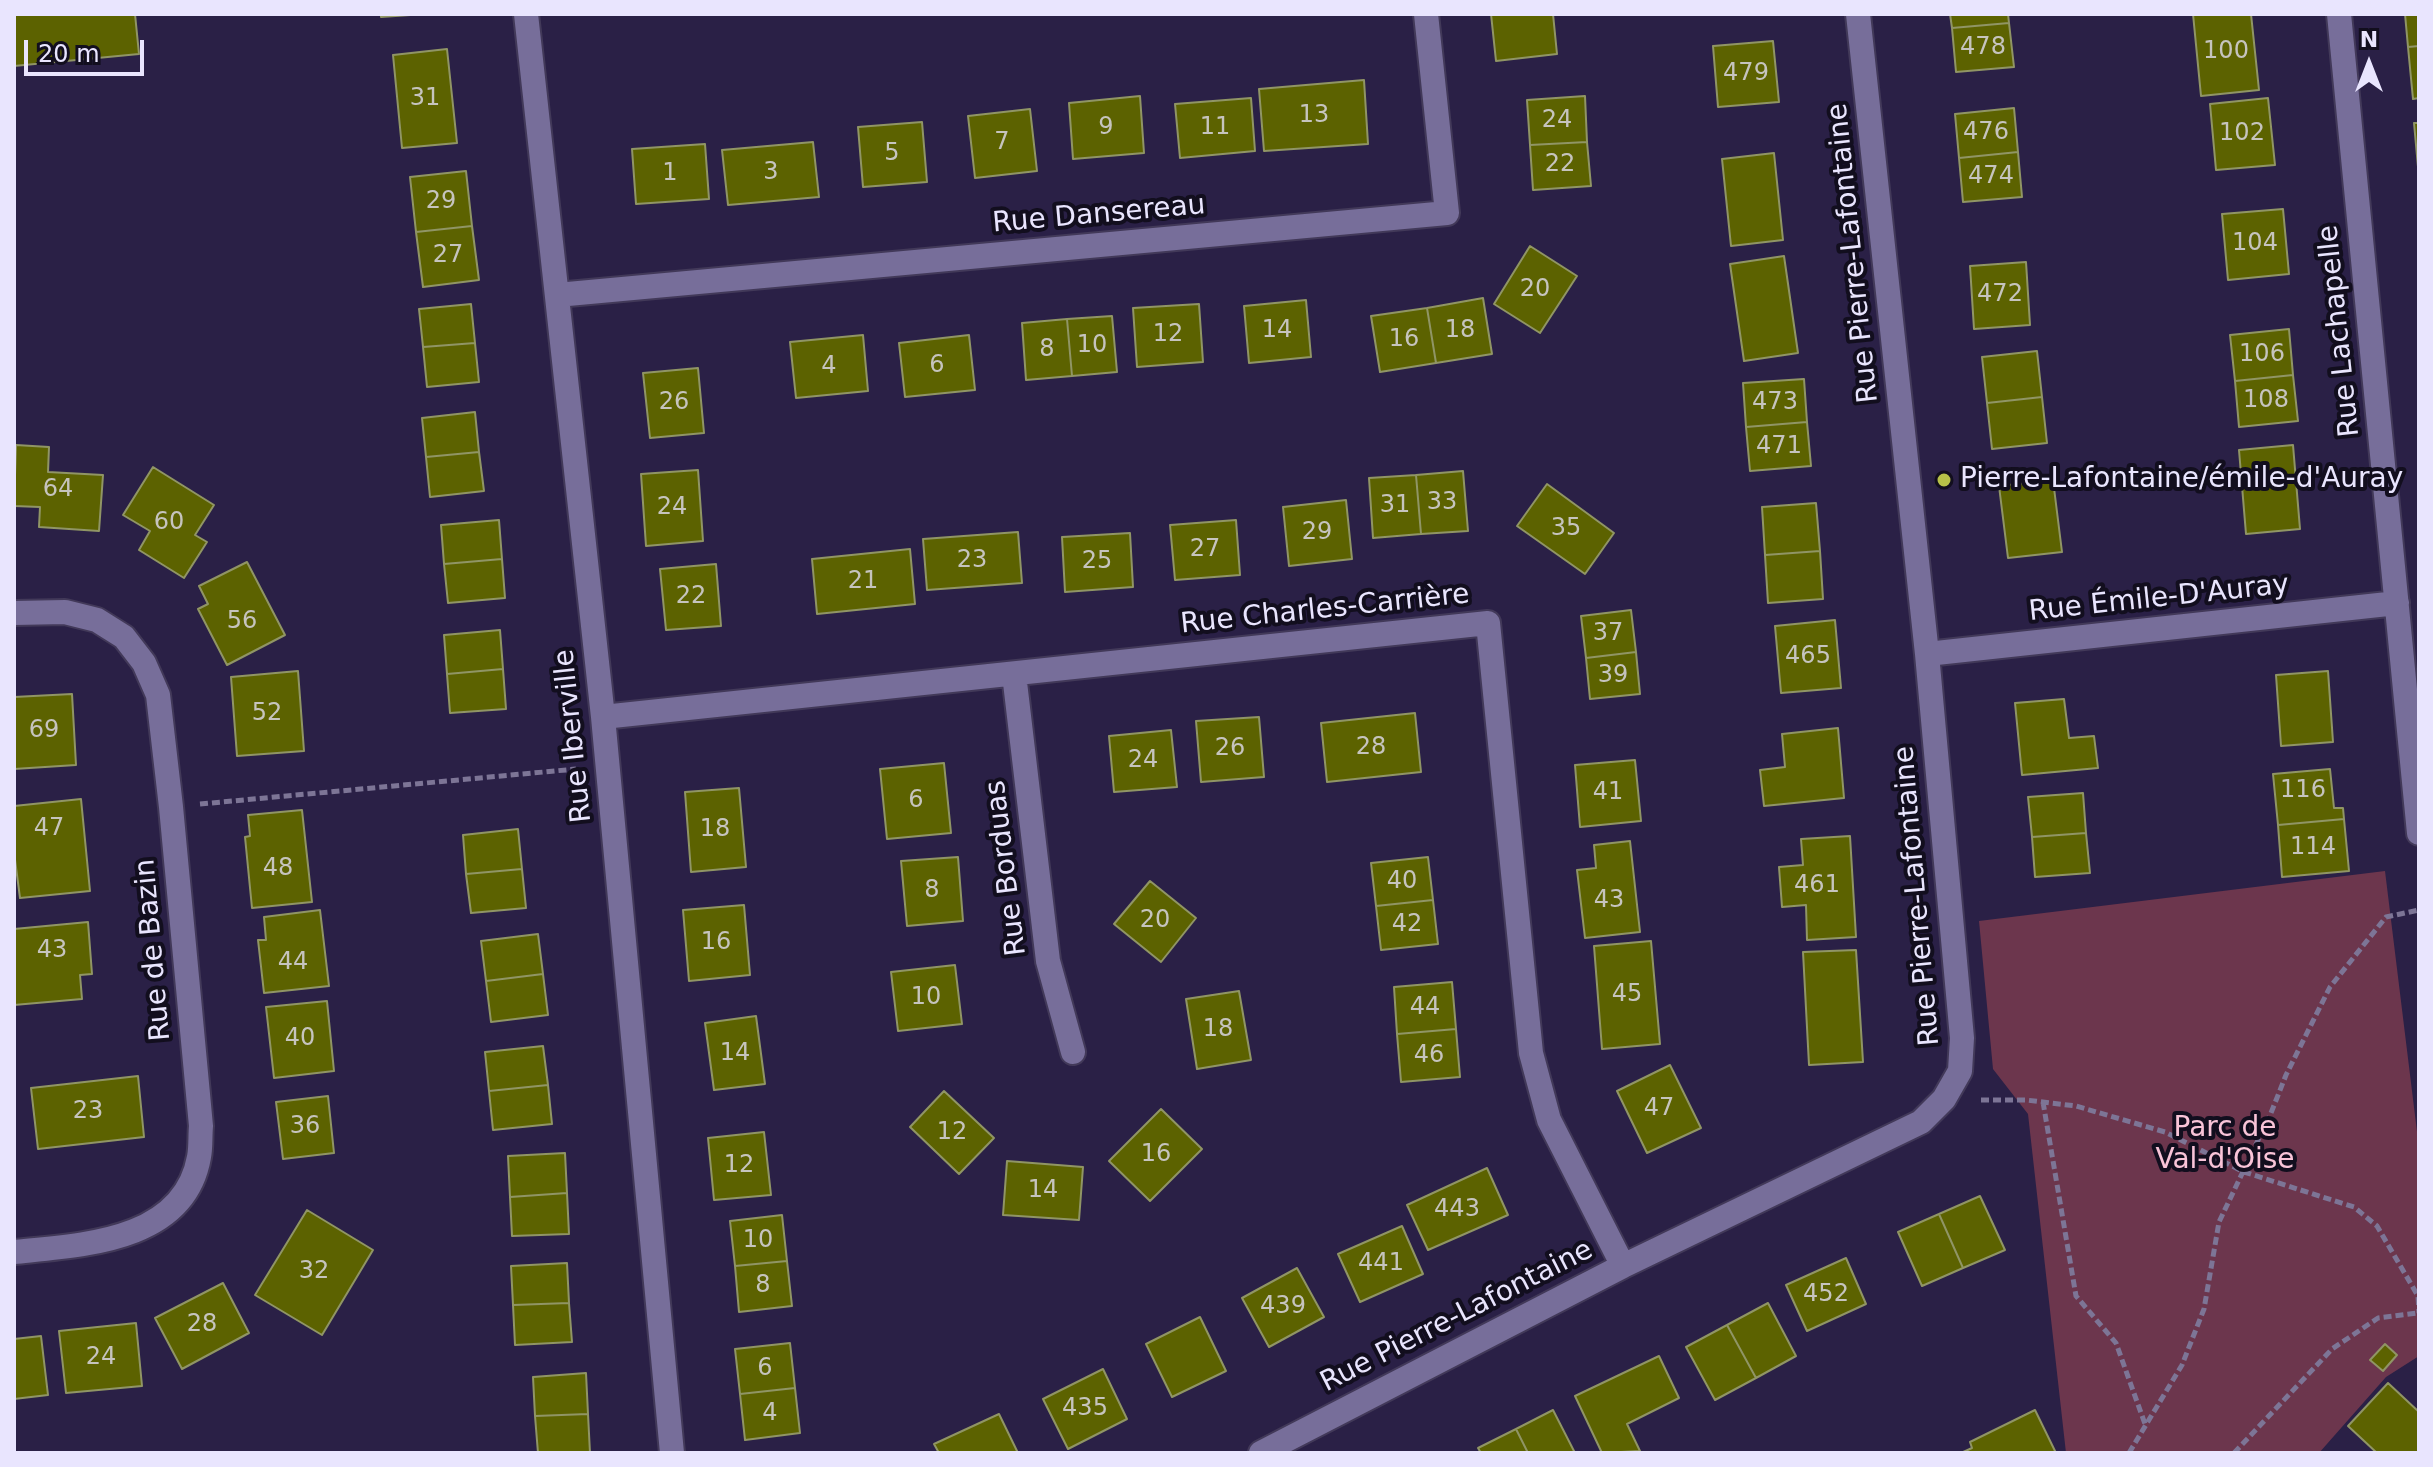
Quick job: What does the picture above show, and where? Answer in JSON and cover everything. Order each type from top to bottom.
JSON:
[{"type":"street","name":"Rue Iberville","points":[[526,14],[603,717],[672,1453]]},
{"type":"street","name":"Rue Dansereau","points":[[557,295],[1447,213],[1426,14]]},
{"type":"street","name":"Rue Pierre-Lafontaine","points":[[1261,1453],[1623,1266],[1921,1122],[1944,1099],[1960,1071],[1962,1038],[1927,654],[1858,14]]},
{"type":"street","name":"Rue Lachapelle","points":[[2339,14],[2419,833]]},
{"type":"street","name":"Rue Émile-D'Auray","points":[[1927,654],[2397,603]]},
{"type":"street","name":"Rue de Bazin","points":[[14,613],[65,612],[97,620],[124,637],[144,663],[158,695],[201,1126],[199,1157],[189,1186],[169,1211],[143,1228],[108,1241],[14,1252]]},
{"type":"street","name":"Rue Charles-Carrière","points":[[603,717],[1488,623],[1531,1053],[1549,1120],[1623,1266]]},
{"type":"street","name":"Rue Borduas","points":[[1014,674],[1048,961],[1073,1052]]},
{"type":"path","points":[[171,807],[607,766]]},
{"type":"path","points":[[2129,1453],[2182,1365],[2204,1309],[2219,1222],[2330,987],[2386,917],[2419,910]]},
{"type":"path","points":[[1944,1099],[2076,1106],[2165,1132],[2244,1172],[2354,1207],[2377,1226],[2418,1296],[2418,1313],[2378,1318],[2332,1349],[2234,1453]]},
{"type":"path","points":[[2043,1102],[2076,1296],[2116,1343],[2146,1425]]},
{"type":"green space","name":"Parc de Val-d'Oise","points":[[2385,871],[2419,1148],[2419,1356],[2386,1377],[2319,1453],[2066,1453],[2028,1114],[1993,1069],[1979,921]]},
{"type":"building","points":[[14,14],[135,14],[139,54],[14,66]]},
{"type":"building","points":[[381,14],[425,14],[381,17]]},
{"type":"building","points":[[1491,14],[1553,14],[1557,54],[1496,61]]},
{"type":"building","points":[[1950,14],[2008,14],[2009,23],[1952,28]]},
{"type":"building","points":[[2193,14],[2251,14],[2259,90],[2201,96]]},
{"type":"building","points":[[2405,14],[2419,14],[2419,46],[2408,47]]},
{"type":"building","points":[[2009,23],[2014,67],[1956,72],[1952,28]]},
{"type":"building","points":[[1773,41],[1779,102],[1718,107],[1713,46]]},
{"type":"building","points":[[2419,46],[2419,98],[2413,99],[2408,47]]},
{"type":"building","points":[[447,49],[457,143],[402,148],[393,55]]},
{"type":"building","points":[[1364,80],[1368,144],[1264,151],[1259,89]]},
{"type":"building","points":[[1140,96],[1144,153],[1073,159],[1069,103]]},
{"type":"building","points":[[1585,96],[1587,142],[1530,145],[1527,100]]},
{"type":"building","points":[[1251,98],[1255,151],[1180,158],[1175,104]]},
{"type":"building","points":[[2268,98],[2275,165],[2216,170],[2210,104]]},
{"type":"building","points":[[2014,108],[2018,152],[1959,158],[1955,114]]},
{"type":"building","points":[[1030,109],[1037,171],[975,178],[968,116]]},
{"type":"building","points":[[922,122],[927,182],[863,187],[858,127]]},
{"type":"building","points":[[2414,123],[2419,123],[2419,167],[2418,167]]},
{"type":"building","points":[[813,142],[819,197],[728,205],[722,150]]},
{"type":"building","points":[[1587,142],[1591,186],[1533,190],[1530,145]]},
{"type":"building","points":[[705,144],[709,199],[636,204],[632,149]]},
{"type":"building","points":[[2018,152],[2022,197],[1963,202],[1959,158]]},
{"type":"building","points":[[1774,153],[1783,240],[1731,246],[1722,159]]},
{"type":"building","points":[[466,171],[472,226],[416,232],[410,177]]},
{"type":"building","points":[[2283,209],[2289,274],[2228,280],[2222,214]]},
{"type":"building","points":[[472,226],[479,280],[423,287],[416,232]]},
{"type":"building","points":[[1530,246],[1577,276],[1540,333],[1494,304]]},
{"type":"building","points":[[1784,256],[1798,353],[1744,361],[1730,264]]},
{"type":"building","points":[[2026,262],[2030,325],[1974,329],[1970,266]]},
{"type":"building","points":[[1483,298],[1492,354],[1436,363],[1427,308]]},
{"type":"building","points":[[1306,300],[1311,357],[1249,363],[1244,306]]},
{"type":"building","points":[[471,304],[475,343],[423,347],[419,309]]},
{"type":"building","points":[[1199,304],[1203,362],[1137,367],[1133,308]]},
{"type":"building","points":[[1427,308],[1436,363],[1380,372],[1371,316]]},
{"type":"building","points":[[1112,316],[1117,372],[1072,376],[1067,319]]},
{"type":"building","points":[[1067,319],[1072,376],[1026,380],[1022,323]]},
{"type":"building","points":[[2289,329],[2293,375],[2235,381],[2230,335]]},
{"type":"building","points":[[863,335],[868,391],[796,398],[790,342]]},
{"type":"building","points":[[969,335],[975,390],[905,397],[899,343]]},
{"type":"building","points":[[475,343],[479,382],[427,387],[423,347]]},
{"type":"building","points":[[2037,351],[2042,397],[1987,403],[1982,357]]},
{"type":"building","points":[[698,368],[704,433],[650,438],[643,373]]},
{"type":"building","points":[[2293,375],[2298,421],[2239,427],[2235,381]]},
{"type":"building","points":[[1804,379],[1807,422],[1746,427],[1743,383]]},
{"type":"building","points":[[2042,397],[2047,443],[1992,449],[1987,403]]},
{"type":"building","points":[[475,412],[479,452],[426,457],[422,418]]},
{"type":"building","points":[[1807,422],[1811,466],[1750,471],[1746,427]]},
{"type":"building","points":[[16,445],[49,447],[48,472],[103,475],[99,531],[39,527],[40,507],[14,506]]},
{"type":"building","points":[[2293,445],[2300,529],[2246,534],[2239,450]]},
{"type":"building","points":[[479,452],[484,491],[430,497],[426,457]]},
{"type":"building","points":[[153,467],[214,505],[195,535],[207,542],[184,578],[139,550],[150,531],[123,515]]},
{"type":"building","points":[[698,470],[703,541],[646,546],[641,474]]},
{"type":"building","points":[[1463,471],[1468,531],[1421,534],[1416,475]]},
{"type":"building","points":[[1416,475],[1421,534],[1373,538],[1369,478]]},
{"type":"building","points":[[2053,480],[2062,552],[2008,558],[1999,486]]},
{"type":"building","points":[[1547,484],[1614,533],[1585,574],[1517,526]]},
{"type":"building","points":[[1346,500],[1352,559],[1289,566],[1283,507]]},
{"type":"building","points":[[1816,503],[1820,551],[1765,555],[1762,507]]},
{"type":"building","points":[[499,520],[502,559],[444,564],[441,525]]},
{"type":"building","points":[[1236,520],[1240,575],[1175,580],[1170,525]]},
{"type":"building","points":[[1018,532],[1022,583],[927,590],[923,539]]},
{"type":"building","points":[[1130,533],[1133,587],[1065,592],[1062,537]]},
{"type":"building","points":[[910,549],[915,604],[817,614],[812,559]]},
{"type":"building","points":[[1820,551],[1823,599],[1768,603],[1765,555]]},
{"type":"building","points":[[502,559],[505,598],[448,603],[444,564]]},
{"type":"building","points":[[247,562],[285,635],[227,665],[198,609],[208,604],[199,586]]},
{"type":"building","points":[[716,564],[721,626],[666,630],[660,569]]},
{"type":"building","points":[[1631,610],[1636,652],[1586,658],[1581,616]]},
{"type":"building","points":[[1835,620],[1841,688],[1781,693],[1775,626]]},
{"type":"building","points":[[500,630],[503,669],[447,674],[444,635]]},
{"type":"building","points":[[1636,652],[1640,694],[1590,699],[1586,658]]},
{"type":"building","points":[[503,669],[506,709],[450,713],[447,674]]},
{"type":"building","points":[[298,671],[304,751],[237,756],[231,677]]},
{"type":"building","points":[[2328,671],[2333,742],[2281,746],[2276,675]]},
{"type":"building","points":[[72,694],[76,765],[14,769],[14,697]]},
{"type":"building","points":[[2064,699],[2069,738],[2094,736],[2098,768],[2022,775],[2015,703]]},
{"type":"building","points":[[1415,713],[1421,772],[1327,782],[1321,723]]},
{"type":"building","points":[[1259,717],[1264,777],[1201,782],[1196,721]]},
{"type":"building","points":[[1838,728],[1844,798],[1764,806],[1760,770],[1785,767],[1782,734]]},
{"type":"building","points":[[1171,730],[1177,787],[1114,792],[1109,736]]},
{"type":"building","points":[[1635,760],[1641,821],[1580,827],[1575,765]]},
{"type":"building","points":[[944,763],[951,833],[887,839],[880,769]]},
{"type":"building","points":[[2330,769],[2334,808],[2343,808],[2344,819],[2278,825],[2273,774]]},
{"type":"building","points":[[739,788],[746,867],[691,872],[685,792]]},
{"type":"building","points":[[2083,793],[2086,833],[2032,837],[2028,797]]},
{"type":"building","points":[[81,799],[90,891],[20,898],[14,852],[14,806]]},
{"type":"building","points":[[302,810],[312,902],[252,908],[245,837],[250,836],[248,815]]},
{"type":"building","points":[[2344,819],[2349,871],[2282,877],[2278,825]]},
{"type":"building","points":[[518,829],[522,869],[466,874],[463,835]]},
{"type":"building","points":[[2086,833],[2090,873],[2035,877],[2032,837]]},
{"type":"building","points":[[1850,836],[1856,937],[1807,940],[1806,905],[1782,907],[1779,867],[1803,865],[1801,839]]},
{"type":"building","points":[[1630,841],[1640,932],[1585,938],[1577,870],[1596,868],[1594,845]]},
{"type":"building","points":[[958,857],[963,921],[907,926],[901,861]]},
{"type":"building","points":[[1428,857],[1433,900],[1376,906],[1371,863]]},
{"type":"building","points":[[522,869],[526,908],[471,913],[466,874]]},
{"type":"building","points":[[1150,881],[1196,918],[1161,962],[1114,924]]},
{"type":"building","points":[[1433,900],[1438,944],[1381,950],[1376,906]]},
{"type":"building","points":[[744,905],[750,975],[689,981],[683,910]]},
{"type":"building","points":[[320,910],[329,986],[264,993],[258,940],[266,940],[264,917]]},
{"type":"building","points":[[88,922],[92,974],[80,975],[82,999],[14,1005],[14,929]]},
{"type":"building","points":[[538,934],[543,974],[486,981],[481,941]]},
{"type":"building","points":[[1651,941],[1660,1044],[1602,1049],[1594,946]]},
{"type":"building","points":[[1856,950],[1863,1062],[1809,1065],[1803,952]]},
{"type":"building","points":[[955,965],[962,1024],[898,1031],[891,972]]},
{"type":"building","points":[[543,974],[548,1015],[491,1022],[486,981]]},
{"type":"building","points":[[1452,982],[1456,1029],[1397,1034],[1394,987]]},
{"type":"building","points":[[1239,991],[1251,1060],[1197,1069],[1186,999]]},
{"type":"building","points":[[327,1001],[334,1071],[274,1078],[266,1007]]},
{"type":"building","points":[[756,1016],[765,1084],[714,1090],[705,1023]]},
{"type":"building","points":[[1456,1029],[1460,1077],[1401,1082],[1397,1034]]},
{"type":"building","points":[[543,1046],[548,1085],[489,1091],[485,1052]]},
{"type":"building","points":[[1670,1065],[1701,1128],[1647,1153],[1617,1091]]},
{"type":"building","points":[[138,1076],[144,1137],[38,1149],[31,1088]]},
{"type":"building","points":[[548,1085],[552,1124],[493,1130],[489,1091]]},
{"type":"building","points":[[944,1091],[994,1138],[959,1174],[910,1127]]},
{"type":"building","points":[[328,1096],[334,1153],[283,1159],[276,1102]]},
{"type":"building","points":[[1161,1109],[1202,1149],[1150,1201],[1109,1161]]},
{"type":"building","points":[[764,1132],[771,1195],[714,1200],[708,1138]]},
{"type":"building","points":[[565,1153],[567,1193],[510,1197],[508,1156]]},
{"type":"building","points":[[1007,1161],[1083,1167],[1079,1220],[1003,1215]]},
{"type":"building","points":[[1487,1168],[1508,1215],[1428,1250],[1407,1205]]},
{"type":"building","points":[[567,1193],[569,1234],[512,1236],[510,1197]]},
{"type":"building","points":[[1980,1196],[2005,1250],[1963,1268],[1939,1214]]},
{"type":"building","points":[[307,1210],[373,1250],[322,1335],[255,1295]]},
{"type":"building","points":[[1939,1214],[1963,1268],[1922,1286],[1898,1232]]},
{"type":"building","points":[[782,1215],[787,1261],[735,1266],[730,1221]]},
{"type":"building","points":[[1402,1226],[1423,1274],[1360,1302],[1338,1254]]},
{"type":"building","points":[[1846,1258],[1866,1304],[1807,1331],[1786,1285]]},
{"type":"building","points":[[787,1261],[792,1306],[739,1312],[735,1266]]},
{"type":"building","points":[[567,1263],[569,1303],[513,1305],[511,1266]]},
{"type":"building","points":[[1297,1268],[1324,1317],[1269,1347],[1242,1298]]},
{"type":"building","points":[[223,1283],[249,1333],[182,1369],[155,1318]]},
{"type":"building","points":[[569,1303],[572,1342],[515,1345],[513,1305]]},
{"type":"building","points":[[1768,1303],[1796,1356],[1756,1378],[1727,1325]]},
{"type":"building","points":[[1200,1317],[1226,1371],[1172,1397],[1146,1344]]},
{"type":"building","points":[[136,1323],[142,1386],[66,1393],[59,1331]]},
{"type":"building","points":[[1727,1325],[1756,1378],[1715,1400],[1686,1347]]},
{"type":"building","points":[[41,1336],[48,1395],[14,1399],[14,1339]]},
{"type":"building","points":[[790,1343],[795,1388],[740,1394],[735,1349]]},
{"type":"building","points":[[2385,1344],[2397,1355],[2383,1371],[2370,1360]]},
{"type":"building","points":[[1659,1356],[1679,1398],[1627,1424],[1640,1451],[1602,1453],[1575,1396]]},
{"type":"building","points":[[1103,1369],[1127,1419],[1068,1449],[1043,1399]]},
{"type":"building","points":[[586,1373],[588,1414],[535,1416],[533,1377]]},
{"type":"building","points":[[2388,1383],[2419,1412],[2419,1453],[2377,1453],[2348,1426]]},
{"type":"building","points":[[795,1388],[800,1433],[745,1440],[740,1394]]},
{"type":"building","points":[[1553,1410],[1575,1453],[1528,1453],[1516,1429]]},
{"type":"building","points":[[2035,1410],[2056,1453],[1961,1453],[1972,1448],[1970,1442]]},
{"type":"building","points":[[588,1414],[590,1453],[538,1453],[535,1416]]},
{"type":"building","points":[[999,1414],[1018,1453],[939,1453],[934,1444]]},
{"type":"building","points":[[1516,1429],[1528,1453],[1481,1453],[1478,1448]]},
{"type":"place","name":"Pierre-Lafontaine/émile-d'Auray","points":[[1944,480]]}]
